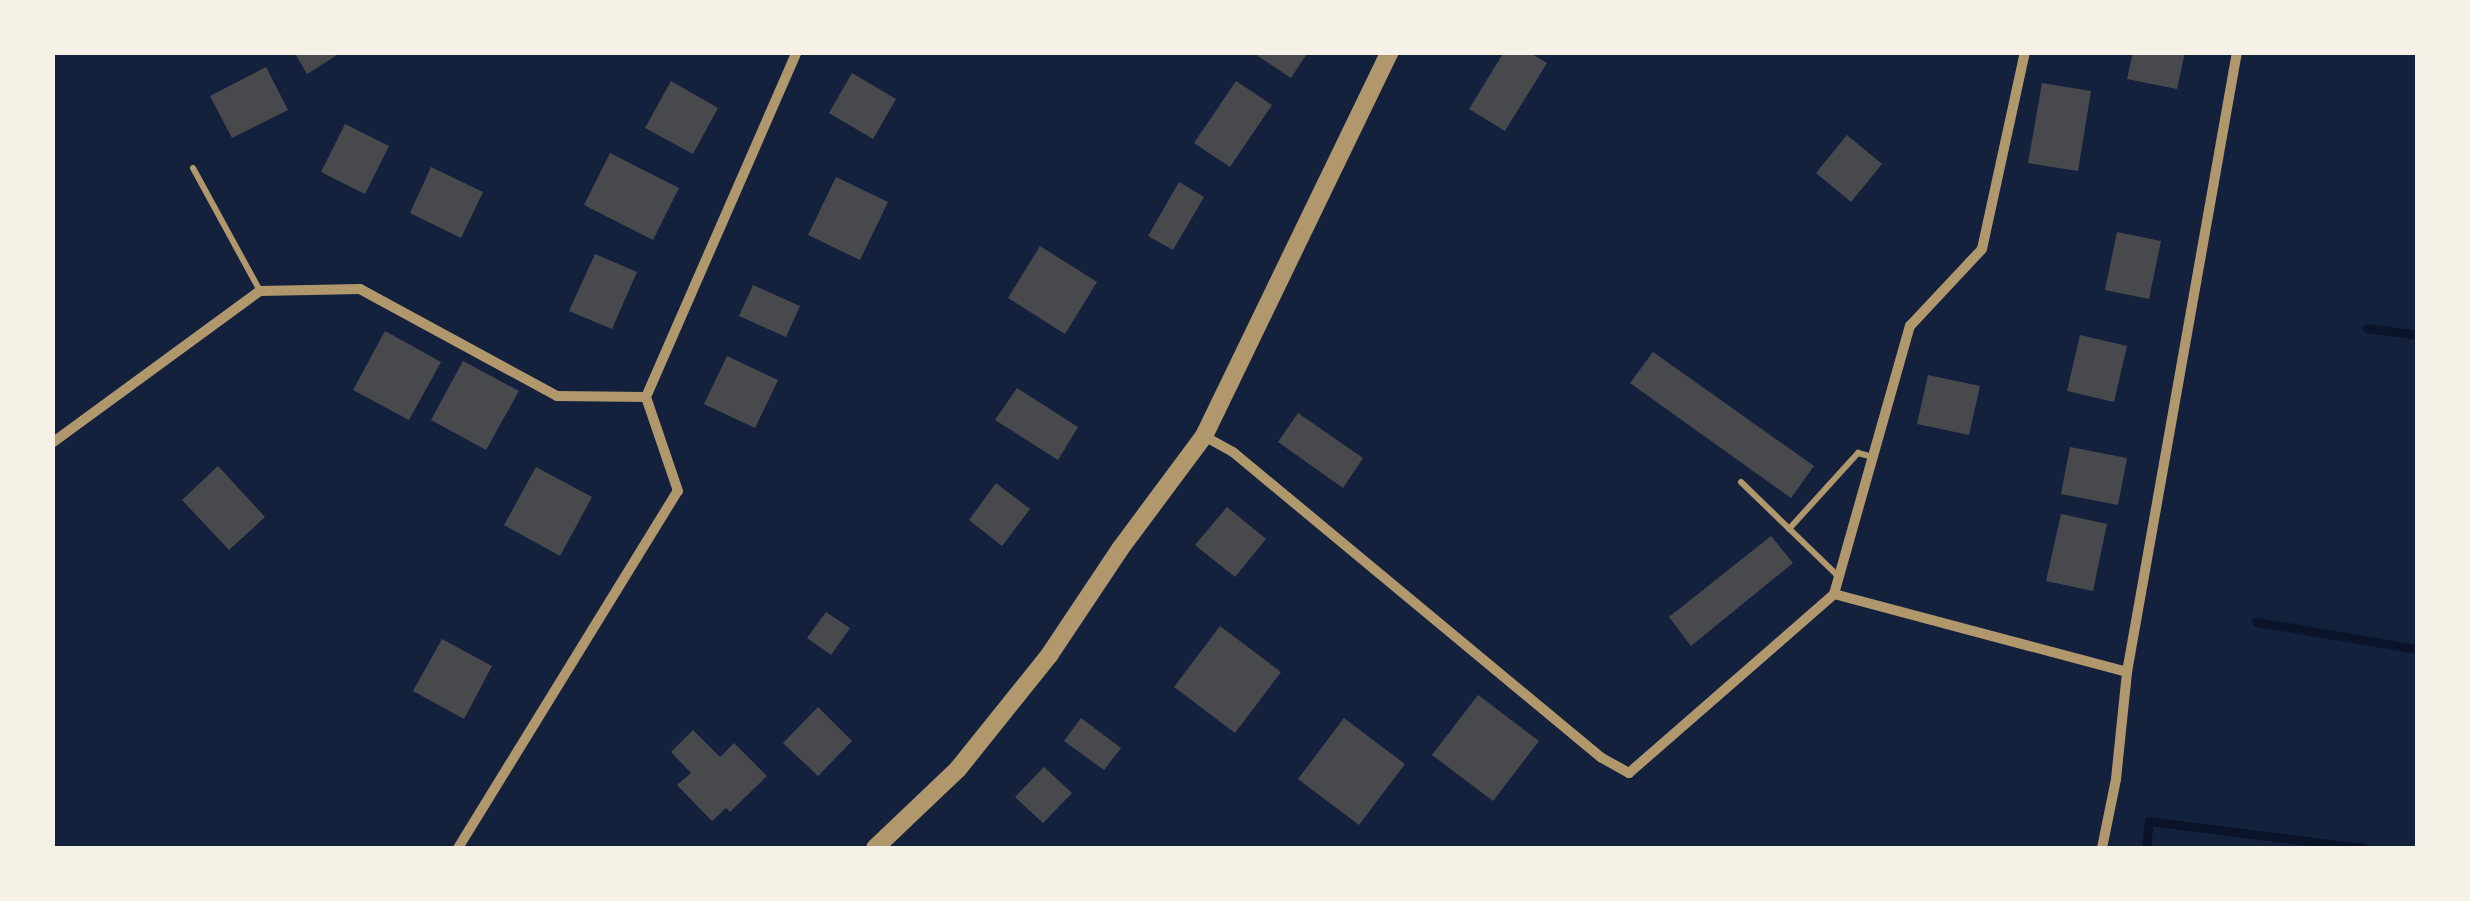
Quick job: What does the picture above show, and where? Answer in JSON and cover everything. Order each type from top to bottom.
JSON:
[{"type":"street","points":[[458,848],[678,491],[646,397],[797,52]]},
{"type":"street","points":[[874,848],[958,770],[1050,654],[1120,549],[1204,436],[1390,52]]},
{"type":"street","points":[[1204,436],[1233,452],[1602,758],[1629,772],[1834,594],[1910,326],[1982,249],[2025,52]]},
{"type":"street","points":[[2102,848],[2116,779],[2126,672],[2236,52]]},
{"type":"street","points":[[52,443],[260,291],[360,289],[557,396],[646,397]]},
{"type":"street","points":[[1834,594],[2126,672]]},
{"type":"lane","points":[[193,168],[260,291]]},
{"type":"lane","points":[[1789,529],[1858,453],[1873,457]]},
{"type":"lane","points":[[1742,482],[1839,577]]},
{"type":"building","points":[[294,52],[342,52],[307,74]]},
{"type":"building","points":[[1252,52],[1308,52],[1291,78]]},
{"type":"building","points":[[1504,52],[1529,52],[1547,63],[1505,131],[1469,109]]},
{"type":"building","points":[[2133,52],[2185,52],[2177,89],[2127,79]]},
{"type":"building","points":[[266,67],[288,110],[232,138],[210,96]]},
{"type":"building","points":[[852,73],[896,99],[873,139],[829,113]]},
{"type":"building","points":[[671,81],[718,108],[693,154],[645,128]]},
{"type":"building","points":[[1236,81],[1272,105],[1230,167],[1194,143]]},
{"type":"building","points":[[2042,83],[2091,91],[2078,171],[2028,163]]},
{"type":"building","points":[[345,124],[389,146],[365,194],[321,172]]},
{"type":"building","points":[[1847,135],[1882,164],[1851,202],[1816,173]]},
{"type":"building","points":[[610,153],[679,188],[653,240],[584,205]]},
{"type":"building","points":[[431,167],[483,192],[461,238],[410,213]]},
{"type":"building","points":[[836,177],[888,202],[860,260],[808,235]]},
{"type":"building","points":[[1179,182],[1204,197],[1173,250],[1148,236]]},
{"type":"building","points":[[2117,232],[2161,241],[2149,299],[2105,290]]},
{"type":"building","points":[[1040,246],[1097,282],[1065,334],[1008,298]]},
{"type":"building","points":[[595,254],[637,272],[612,329],[569,311]]},
{"type":"building","points":[[753,285],[800,306],[786,337],[739,316]]},
{"type":"building","points":[[385,331],[441,362],[409,420],[353,390]]},
{"type":"building","points":[[2080,335],[2127,346],[2114,402],[2067,391]]},
{"type":"building","points":[[1653,352],[1814,466],[1791,498],[1630,383]]},
{"type":"building","points":[[727,356],[778,380],[755,428],[704,404]]},
{"type":"building","points":[[463,361],[519,391],[486,450],[431,420]]},
{"type":"building","points":[[1928,375],[1980,386],[1969,435],[1917,424]]},
{"type":"building","points":[[1017,388],[1078,427],[1058,460],[995,420]]},
{"type":"building","points":[[1298,413],[1363,458],[1343,488],[1278,442]]},
{"type":"building","points":[[2070,447],[2127,458],[2118,505],[2061,494]]},
{"type":"building","points":[[218,466],[265,517],[229,550],[182,500]]},
{"type":"building","points":[[536,467],[592,497],[560,556],[504,525]]},
{"type":"building","points":[[996,483],[1030,509],[1002,546],[969,520]]},
{"type":"building","points":[[1227,507],[1266,539],[1235,577],[1195,545]]},
{"type":"building","points":[[2061,514],[2107,524],[2093,591],[2046,581]]},
{"type":"building","points":[[1771,536],[1793,563],[1691,646],[1669,617]]},
{"type":"building","points":[[826,612],[850,628],[831,655],[807,638]]},
{"type":"building","points":[[1220,626],[1281,672],[1235,733],[1174,687]]},
{"type":"building","points":[[442,639],[492,666],[464,719],[413,691]]},
{"type":"building","points":[[1478,695],[1539,741],[1493,801],[1432,755]]},
{"type":"building","points":[[818,707],[852,741],[818,776],[783,743]]},
{"type":"building","points":[[1081,718],[1121,748],[1104,770],[1064,741]]},
{"type":"building","points":[[1344,718],[1405,764],[1359,825],[1298,779]]},
{"type":"building","points":[[693,730],[720,757],[734,743],[767,776],[730,812],[726,808],[712,821],[677,785],[691,773],[671,752]]},
{"type":"building","points":[[1044,767],[1072,793],[1043,823],[1015,797]]},
{"type":"waterway","points":[[2367,328],[2418,335]]},
{"type":"waterway","points":[[2256,622],[2418,649]]},
{"type":"waterway","points":[[2146,848],[2149,821],[2363,848]]}]
